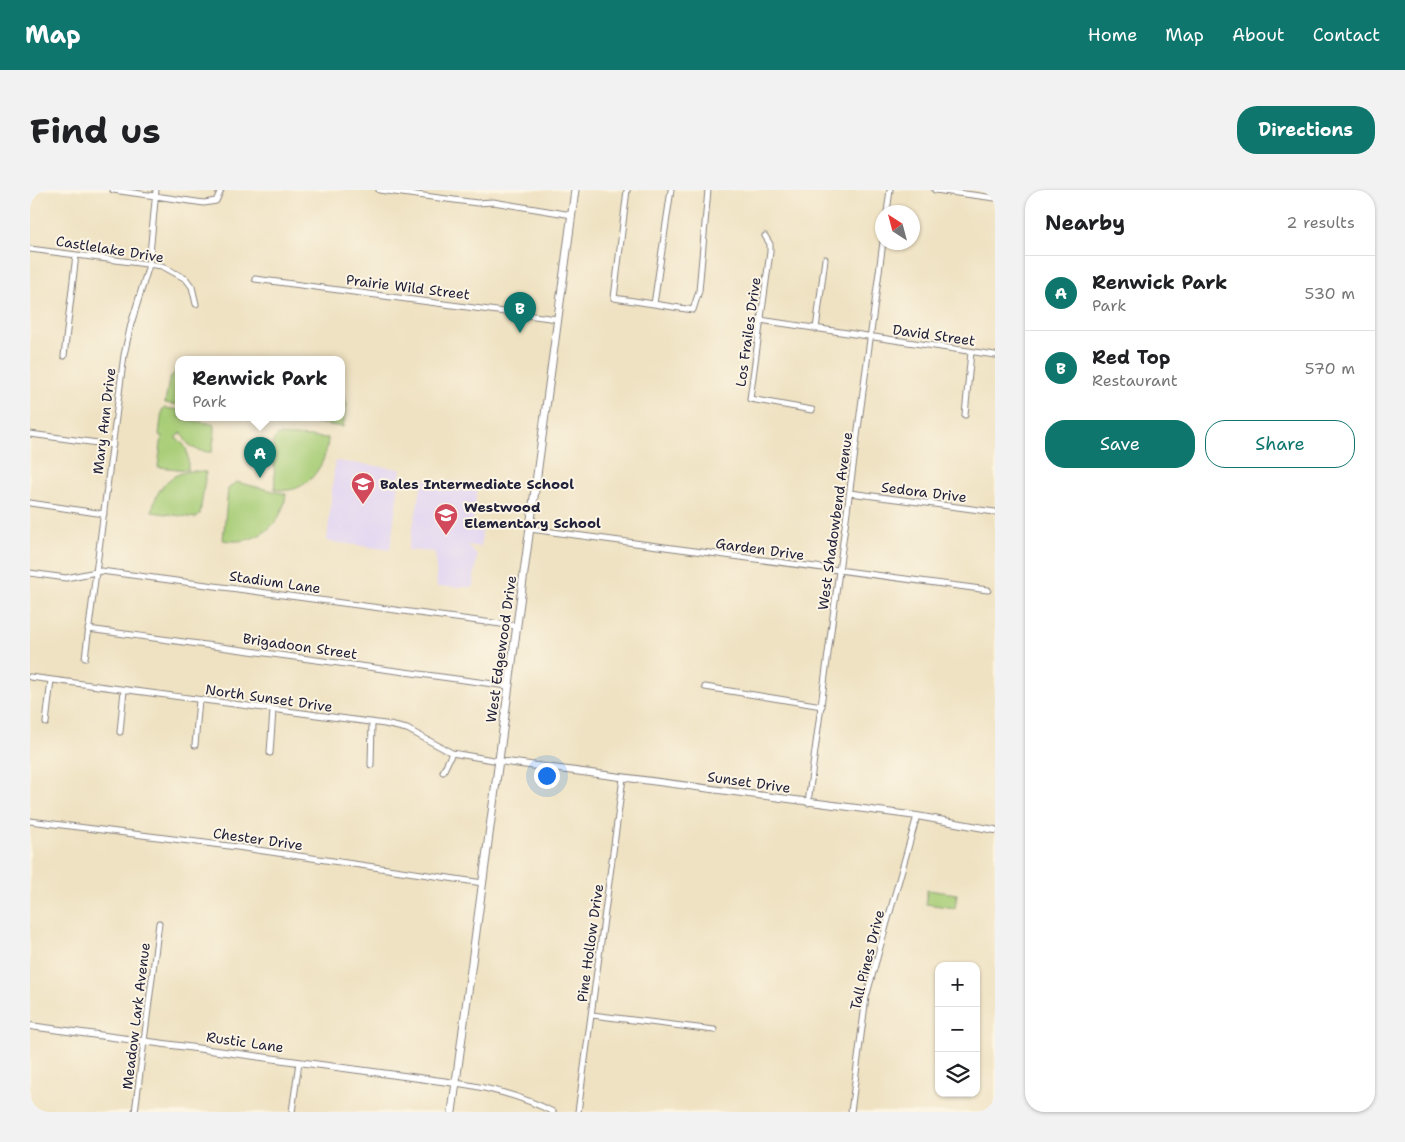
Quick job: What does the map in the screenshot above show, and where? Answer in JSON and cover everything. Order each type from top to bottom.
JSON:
[{"type":"main road","name":"West Edgewood Drive","points":[[452,1112],[575,190]]},
{"type":"street","points":[[113,190],[155,193],[204,203],[216,201],[221,190]]},
{"type":"street","points":[[379,190],[477,204],[493,202],[572,214]]},
{"type":"street","points":[[627,190],[614,298],[693,310],[699,291],[708,190]]},
{"type":"street","points":[[654,304],[671,190]]},
{"type":"street","points":[[888,205],[890,190]]},
{"type":"street","points":[[935,190],[972,192],[995,198]]},
{"type":"street","name":"Mary Ann Drive","points":[[85,658],[124,355],[131,324],[149,265],[155,193]]},
{"type":"street","name":"Los Frailes Drive","points":[[766,236],[770,244],[770,252],[750,399],[812,410]]},
{"type":"street","name":"Castlelake Drive","points":[[30,249],[162,266],[186,279],[192,287],[196,304]]},
{"type":"street","name":"West Shadowbend Avenue","points":[[808,803],[882,250]]},
{"type":"street","points":[[64,356],[76,255]]},
{"type":"street","points":[[816,329],[825,259]]},
{"type":"street","name":"Prairie Wild Street","points":[[255,278],[558,320]]},
{"type":"street","name":"David Street","points":[[760,320],[995,355]]},
{"type":"street","points":[[965,415],[971,352]]},
{"type":"street","points":[[30,434],[113,445]]},
{"type":"street","name":"Sedora Drive","points":[[850,493],[995,512]]},
{"type":"street","points":[[30,504],[104,514]]},
{"type":"street","name":"Garden Drive","points":[[530,529],[988,590]]},
{"type":"street","name":"Stadium Lane","points":[[30,573],[66,578],[101,571],[516,626]]},
{"type":"street","name":"Brigadoon Street","points":[[88,630],[508,686]]},
{"type":"street","name":"North Sunset Drive","points":[[30,677],[372,722],[408,729],[452,753],[499,761]]},
{"type":"street","points":[[46,723],[50,680]]},
{"type":"street","points":[[705,687],[822,706]]},
{"type":"street","points":[[120,732],[124,690]]},
{"type":"street","points":[[195,745],[199,700]]},
{"type":"street","points":[[270,753],[273,710]]},
{"type":"street","points":[[371,765],[372,722]]},
{"type":"street","points":[[443,772],[452,753]]},
{"type":"street","name":"Sunset Drive","points":[[499,761],[917,816],[995,830]]},
{"type":"street","name":"Pine Hollow Drive","points":[[578,1112],[623,778]]},
{"type":"street","name":"Tall Pines Drive","points":[[851,1112],[866,997],[917,816]]},
{"type":"street","name":"Chester Drive","points":[[30,821],[237,847],[483,883]]},
{"type":"street","name":"Meadow Lark Avenue","points":[[135,1112],[159,923]]},
{"type":"street","points":[[592,1015],[714,1030]]},
{"type":"street","name":"Rustic Lane","points":[[30,1026],[456,1084]]},
{"type":"street","points":[[292,1112],[298,1062]]},
{"type":"street","points":[[456,1084],[508,1093],[529,1100],[554,1112]]},
{"type":"shaded area","name":"Bales Intermediate School","points":[[335,461],[401,469],[390,550],[327,541]]},
{"type":"shaded area","name":"Westwood Elementary School","points":[[423,479],[478,484],[472,526],[482,528],[481,547],[468,545],[477,556],[473,587],[437,587],[435,552],[408,550]]},
{"type":"green space","points":[[175,372],[175,404],[165,403],[169,380]]},
{"type":"green space","points":[[345,399],[347,405],[345,416]]},
{"type":"green space","points":[[165,408],[175,409],[175,421],[196,421],[213,424],[215,431],[212,452],[193,448],[186,441],[182,432],[175,438],[185,447],[188,455],[188,470],[158,467],[162,436],[159,435],[162,410]]},
{"type":"green space","points":[[304,421],[344,421],[343,427]]},
{"type":"green space","points":[[278,435],[328,438],[324,458],[319,468],[313,477],[296,488],[286,490],[275,489],[273,440]]},
{"type":"green space","points":[[195,471],[206,472],[200,514],[196,518],[152,512],[157,496],[166,483],[179,474]]},
{"type":"green space","points":[[236,482],[286,494],[284,506],[273,525],[265,532],[245,540],[223,540],[228,489]]},
{"type":"green space","points":[[927,890],[957,894],[955,908],[926,904]]},
{"type":"place","name":"Red Top","points":[[520,333]]},
{"type":"place","name":"Renwick Park","points":[[260,478]]},
{"type":"place","name":"Bales Intermediate School","points":[[363,505]]},
{"type":"place","name":"Westwood Elementary School","points":[[446,536]]}]
